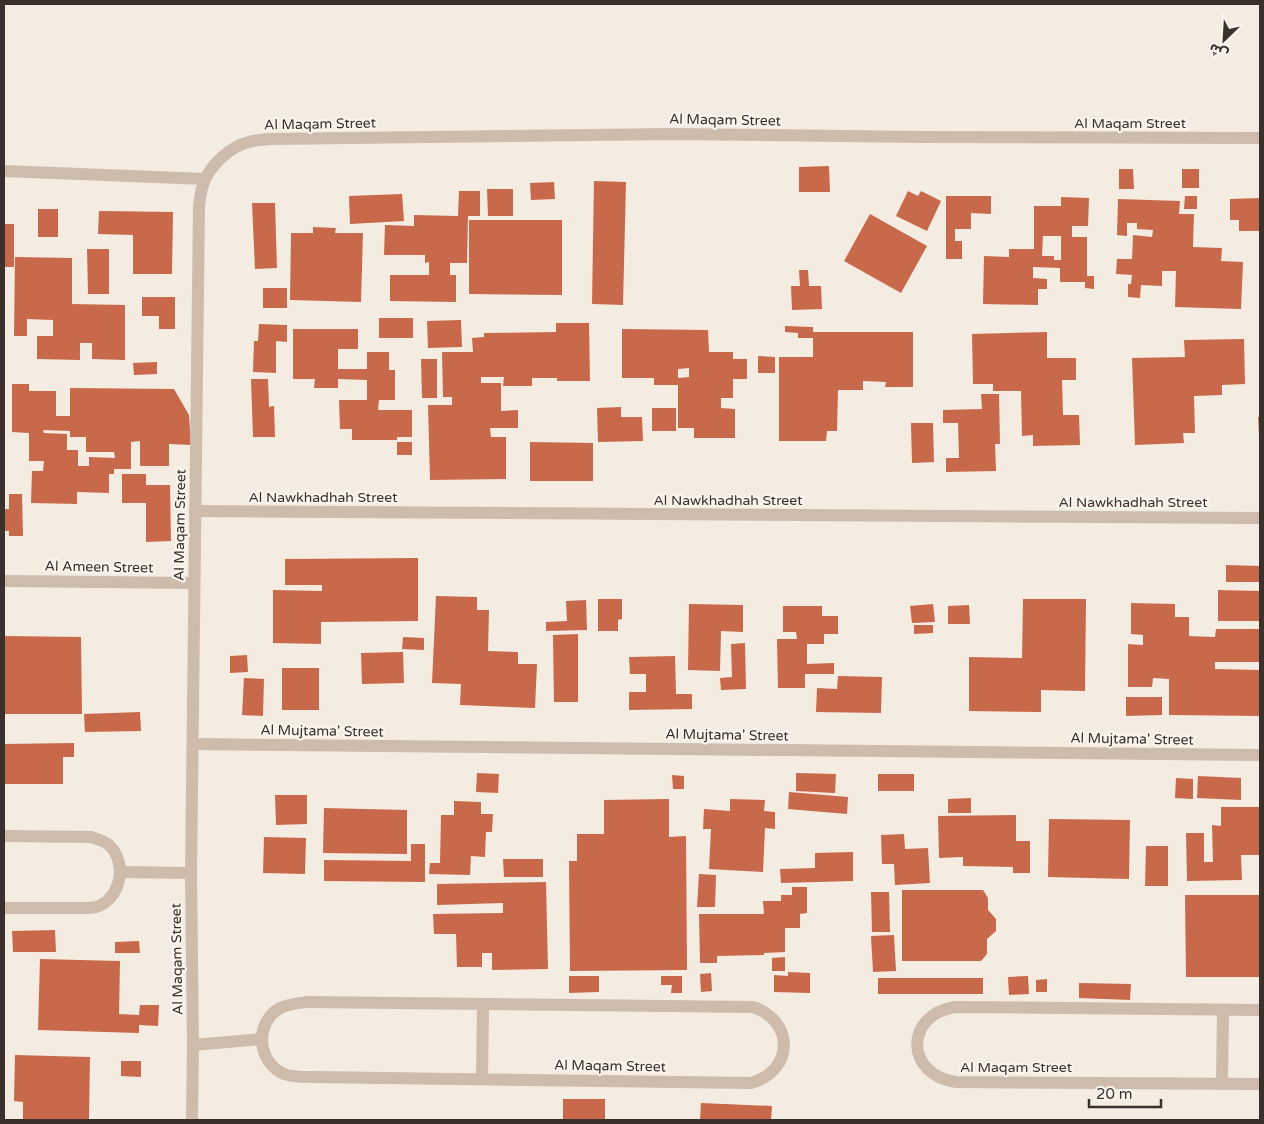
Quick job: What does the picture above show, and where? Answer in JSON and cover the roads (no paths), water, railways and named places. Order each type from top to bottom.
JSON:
[{"type":"street","name":"Al Maqam Street","points":[[192,1120],[191,873],[200,206],[201,192],[205,179],[216,162],[231,149],[249,142],[269,139],[671,134],[1260,138]]},
{"type":"street","points":[[4,172],[205,179]]},
{"type":"street","name":"Al Nawkhadhah Street","points":[[195,511],[1260,518]]},
{"type":"street","name":"Al Ameen Street","points":[[4,581],[194,583]]},
{"type":"street","name":"Al Mujtama' Street","points":[[193,744],[1260,755]]},
{"type":"street","points":[[4,836],[91,837],[109,845],[119,862],[120,872],[119,883],[114,893],[105,902],[95,907],[4,908]]},
{"type":"street","points":[[120,872],[191,873]]},
{"type":"street","name":"Al Maqam Street","points":[[307,1002],[753,1007],[762,1010],[777,1023],[782,1031],[784,1051],[781,1060],[769,1075],[751,1083],[311,1078],[286,1075],[275,1069],[263,1050],[261,1039],[264,1026],[280,1008],[307,1002]]},
{"type":"street","points":[[482,1079],[483,1004]]},
{"type":"street","name":"Al Maqam Street","points":[[1260,1010],[955,1007],[934,1013],[926,1020],[920,1030],[918,1040],[918,1051],[921,1061],[936,1077],[946,1081],[1260,1084]]},
{"type":"street","points":[[1222,1084],[1223,1010]]},
{"type":"street","points":[[193,1045],[261,1039]]}]
